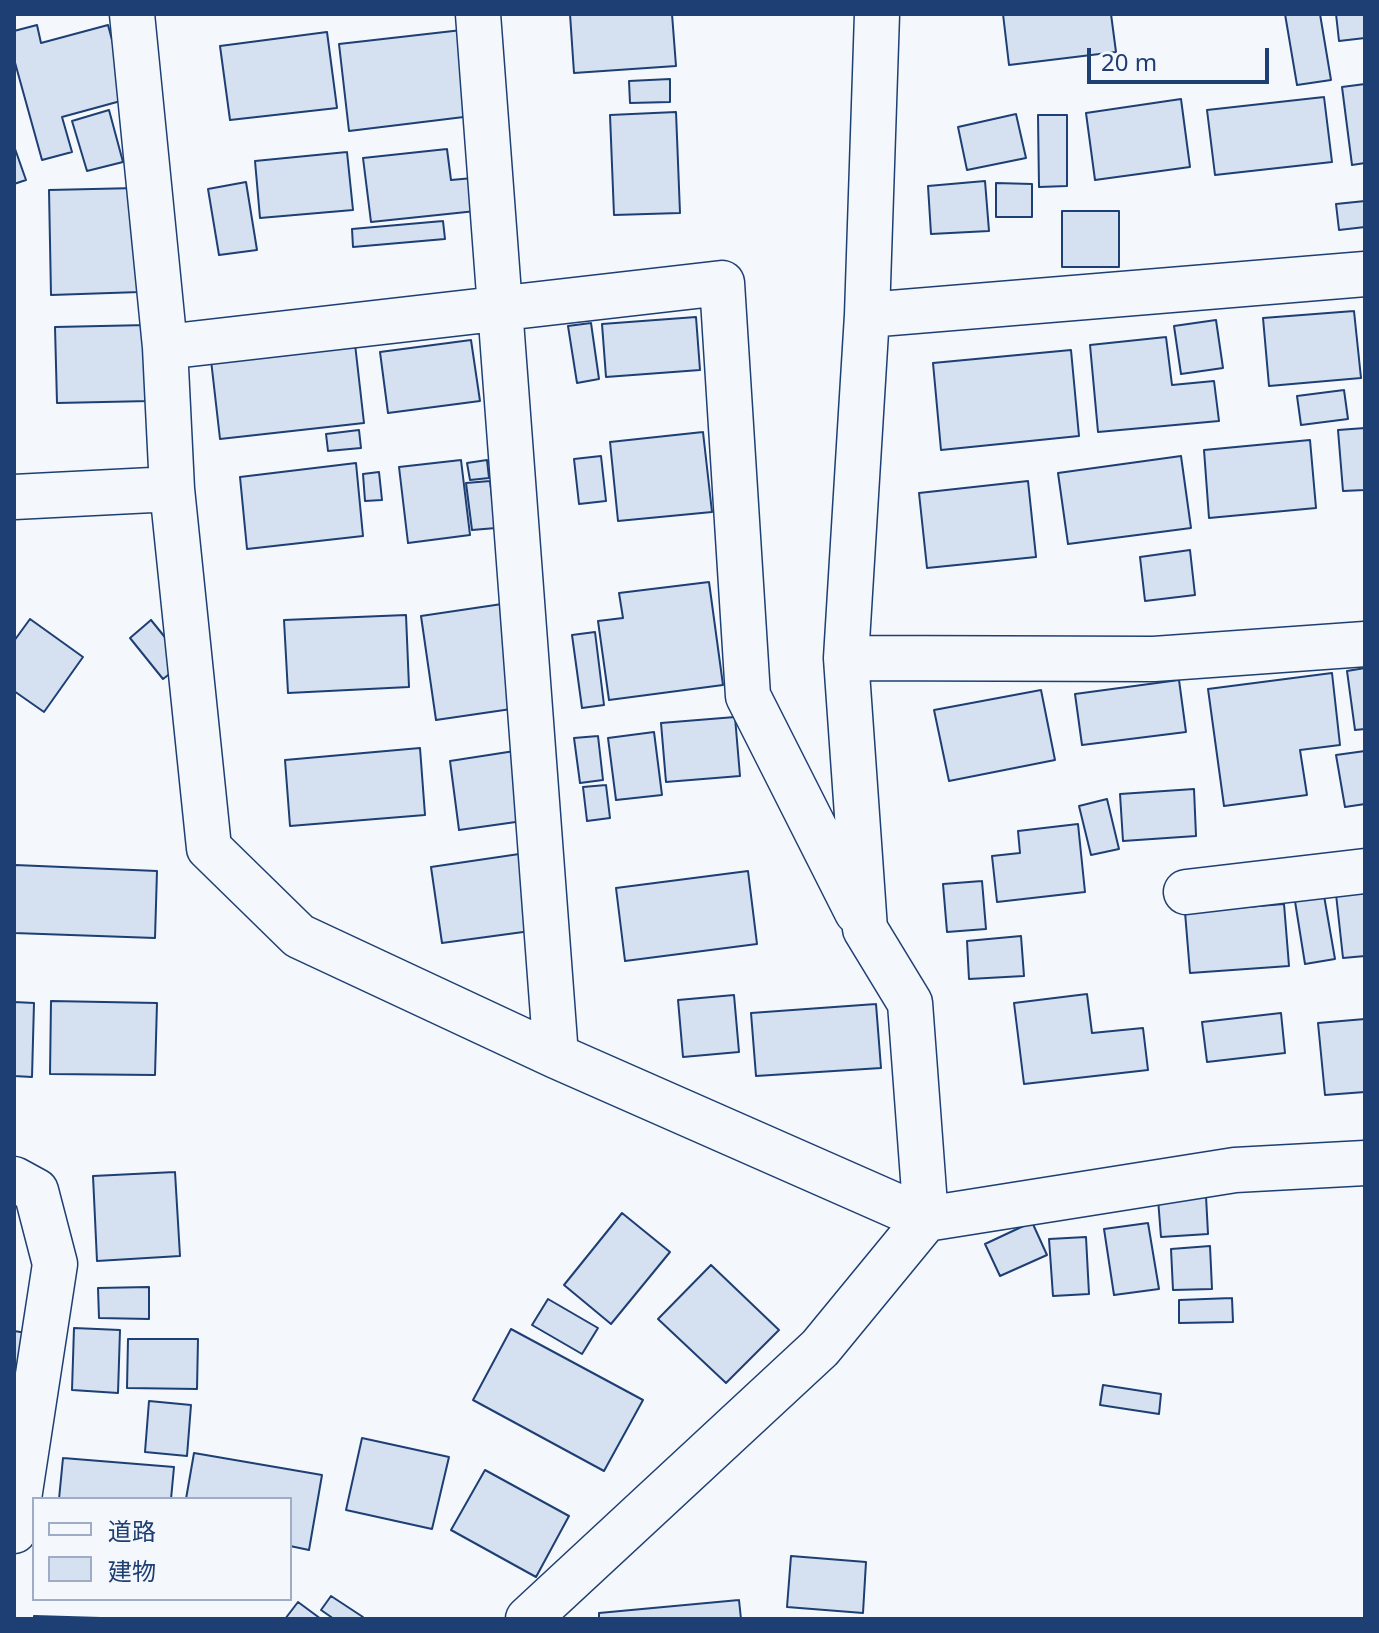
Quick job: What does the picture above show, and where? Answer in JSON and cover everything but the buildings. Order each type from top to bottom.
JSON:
[{"type":"street","points":[[132,14],[165,347],[172,489],[209,848],[299,936],[556,1056],[926,1219],[1235,1170],[1365,1163]]},
{"type":"street","points":[[478,14],[556,1056]]},
{"type":"street","points":[[865,929],[846,658],[867,315],[877,14]]},
{"type":"street","points":[[867,315],[1365,274]]},
{"type":"street","points":[[165,347],[722,283],[748,696],[865,929],[910,1003],[926,1219],[820,1348],[528,1619]]},
{"type":"street","points":[[14,497],[172,489]]},
{"type":"street","points":[[846,658],[1154,659],[1365,644]]},
{"type":"street","points":[[1186,892],[1365,871]]},
{"type":"street","points":[[14,1179],[36,1191],[55,1264],[14,1531]]}]
